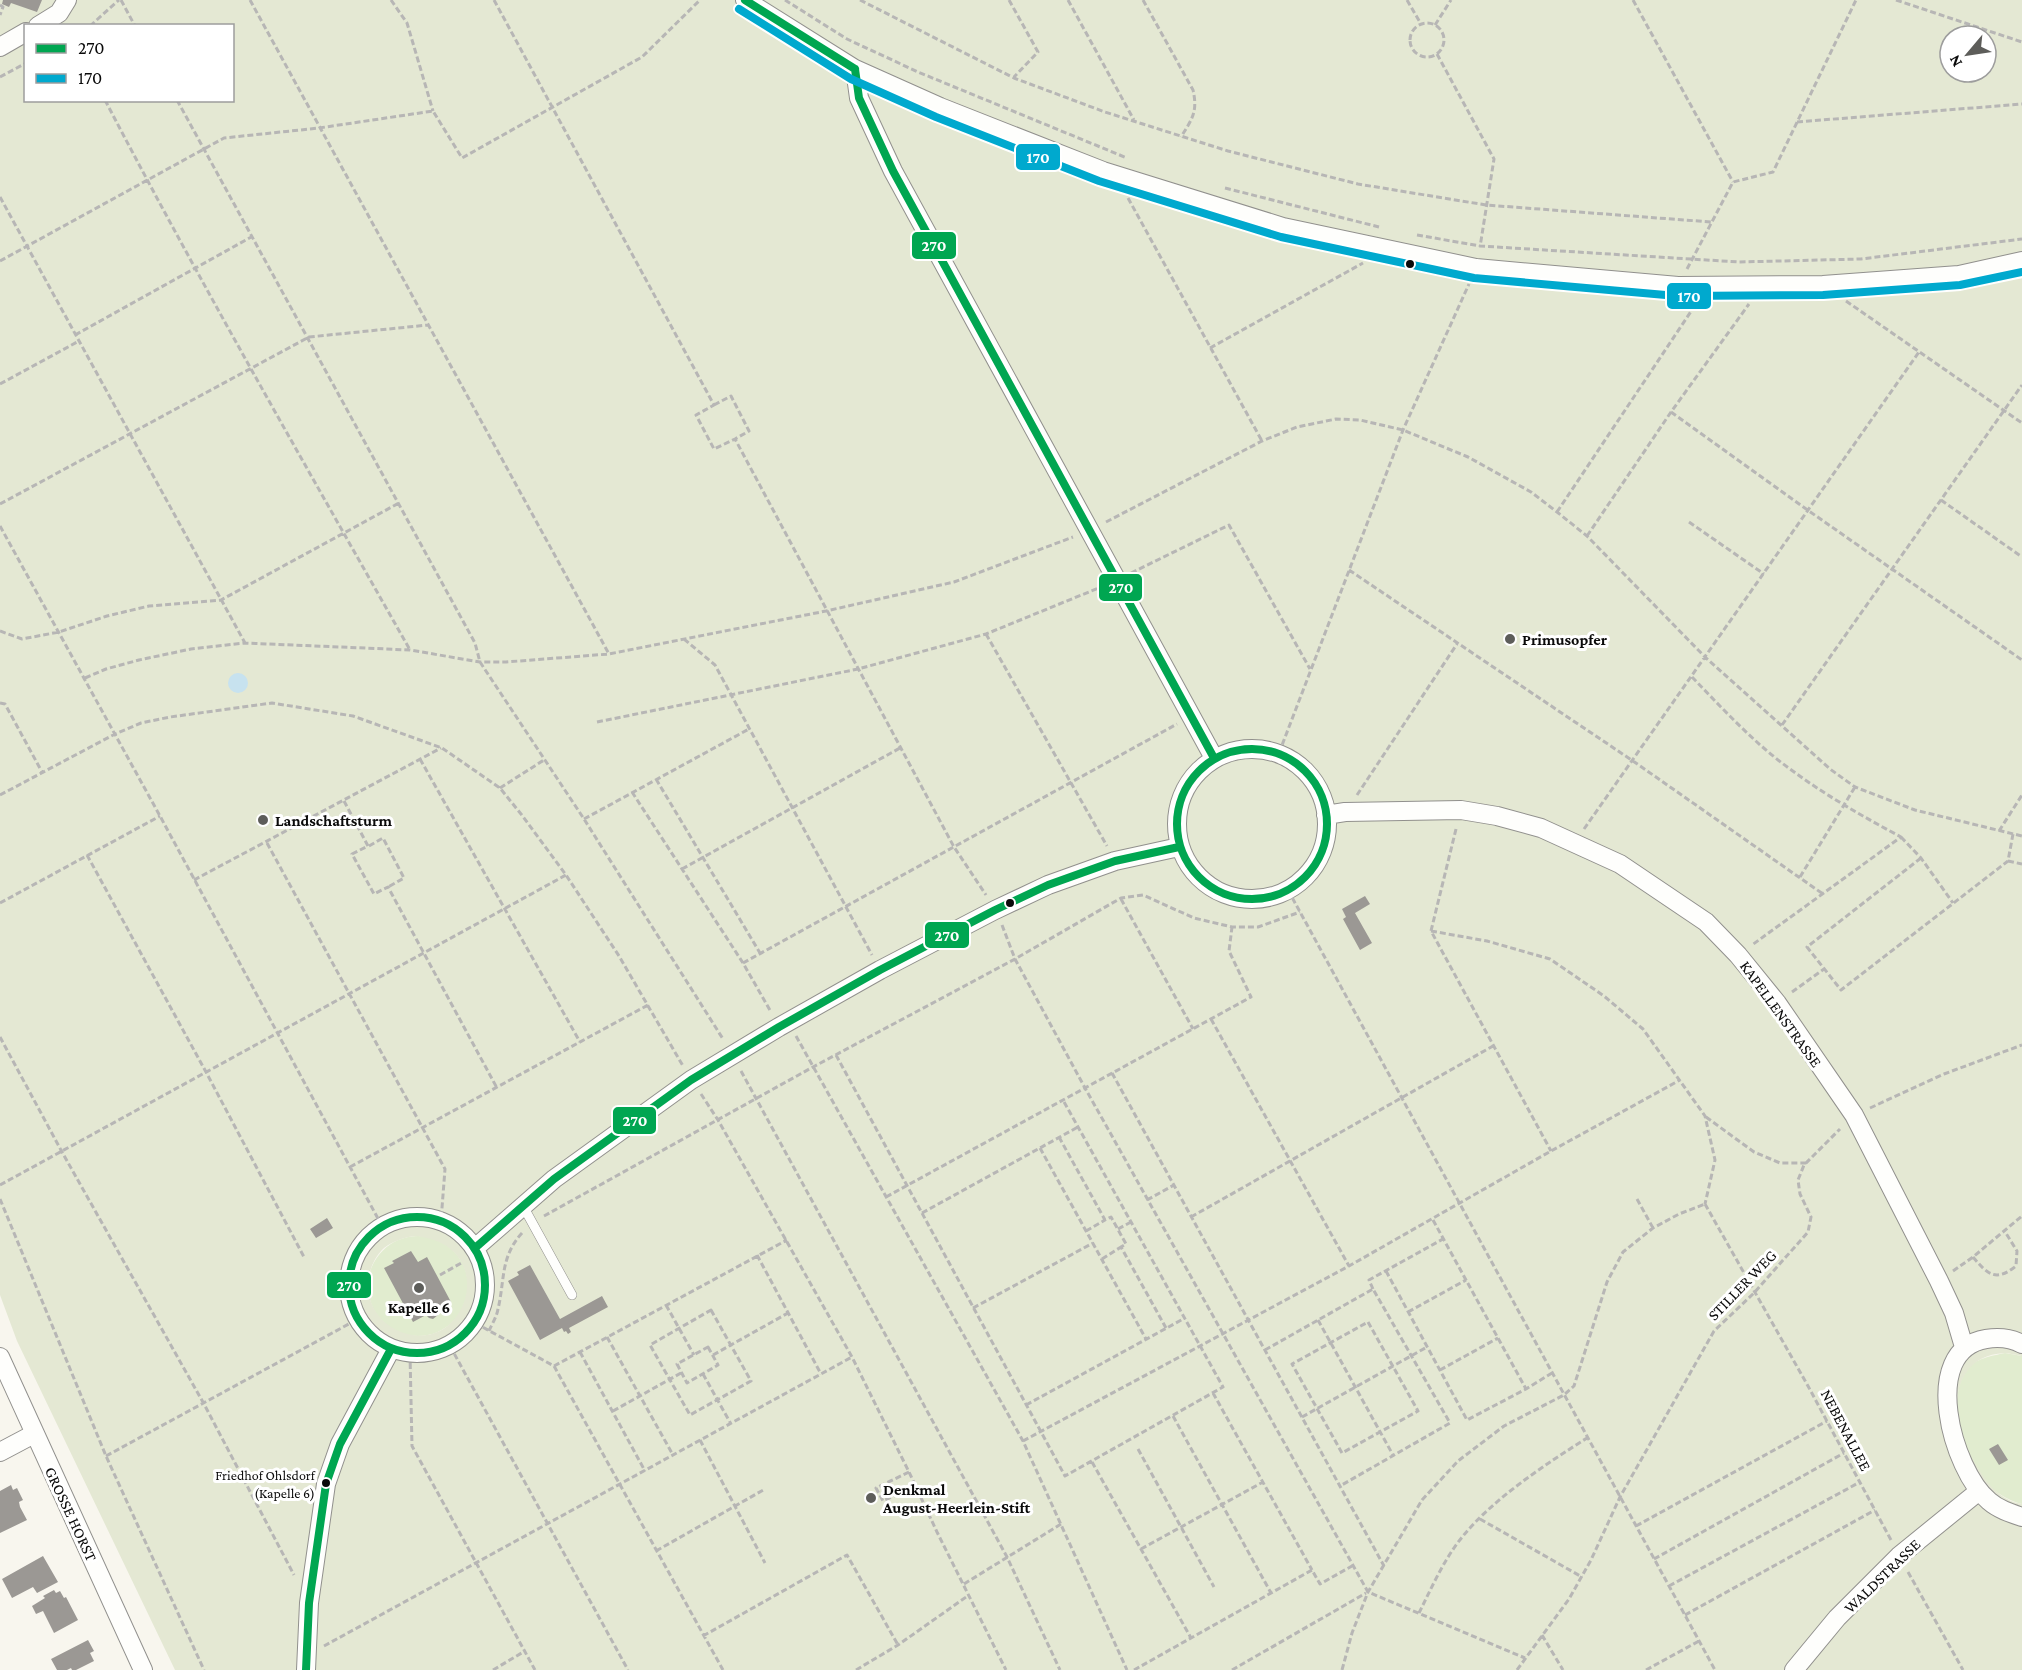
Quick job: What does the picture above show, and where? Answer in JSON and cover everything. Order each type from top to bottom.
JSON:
[{"type":"street","points":[[41,24],[59,13],[67,0]]},
{"type":"street","points":[[745,0],[855,69],[940,107],[1115,175],[1283,226],[1476,268],[1678,286],[1762,286],[1823,285],[1959,275],[2022,261]]},
{"type":"street","points":[[0,46],[24,33]]},
{"type":"street","points":[[855,69],[859,98],[893,171],[1214,758]]},
{"type":"street","points":[[1257,748],[1279,753],[1297,764],[1311,778],[1321,795],[1326,815],[1326,838],[1318,860],[1304,878],[1288,890],[1261,899],[1235,898],[1211,888],[1192,870],[1179,847],[1176,821],[1181,796],[1194,774],[1214,758],[1235,750],[1257,748]]},
{"type":"street","name":"KAPELLENSTRASSE","points":[[1326,815],[1345,812],[1461,810],[1497,816],[1541,828],[1620,864],[1706,922],[1738,955],[1777,1003],[1854,1115],[1940,1281],[1954,1312],[1964,1347]]},
{"type":"street","points":[[476,1251],[554,1179],[691,1080],[784,1024],[880,970],[1048,885],[1115,861],[1179,847]]},
{"type":"street","points":[[411,1217],[426,1217],[441,1221],[460,1232],[476,1251],[484,1271],[486,1289],[482,1306],[482,1327],[463,1336],[450,1346],[428,1353],[410,1354],[391,1349],[372,1337],[358,1319],[349,1287],[350,1270],[360,1247],[382,1226],[411,1217]]},
{"type":"street","points":[[2022,1344],[2015,1340],[1995,1337],[1964,1347],[1950,1375],[1947,1399],[1948,1415],[1960,1458],[1979,1491],[1991,1503],[2022,1517]]},
{"type":"street","points":[[306,1663],[309,1603],[326,1484],[340,1444],[391,1349]]},
{"type":"street","name":"GROSSE HORST","points":[[0,1357],[143,1670]]},
{"type":"street","points":[[0,1452],[34,1434]]},
{"type":"street","name":"WALDSTRASSE","points":[[1794,1670],[1838,1618],[1899,1556],[1979,1491]]},
{"type":"lane","points":[[523,1206],[572,1295]]},
{"type":"path","points":[[92,24],[120,0],[134,24]]},
{"type":"path","points":[[250,0],[609,654]]},
{"type":"path","points":[[391,0],[407,23],[433,111],[462,158],[642,57],[700,0]]},
{"type":"path","points":[[494,0],[714,405]]},
{"type":"path","points":[[785,0],[848,39],[918,72],[1132,160]]},
{"type":"path","points":[[860,0],[1014,78],[1181,137],[1358,184],[1486,205],[1711,222]]},
{"type":"path","points":[[1009,0],[1038,52],[1014,78]]},
{"type":"path","points":[[1068,0],[1135,122]]},
{"type":"path","points":[[1143,0],[1193,90],[1196,103],[1194,114],[1181,137]]},
{"type":"path","points":[[1407,0],[1421,24]]},
{"type":"path","points":[[1435,25],[1451,0]]},
{"type":"path","points":[[1633,0],[1733,182]]},
{"type":"path","points":[[1678,286],[1733,182],[1773,172],[1856,0]]},
{"type":"path","points":[[1896,0],[2022,42]]},
{"type":"path","points":[[0,5],[3,7],[0,15]]},
{"type":"path","points":[[1421,24],[1435,25],[1440,29],[1444,39],[1441,50],[1432,57],[1421,57],[1410,46],[1412,30],[1421,24]]},
{"type":"path","points":[[1279,753],[1403,430],[1476,268],[1494,159],[1437,54]]},
{"type":"path","points":[[0,77],[24,64]]},
{"type":"path","points":[[106,102],[146,180],[410,650]]},
{"type":"path","points":[[178,102],[475,643],[480,662],[584,819],[732,1054],[1007,1557],[1060,1670]]},
{"type":"path","points":[[1797,122],[2022,104]]},
{"type":"path","points":[[0,261],[224,138],[319,128],[433,111]]},
{"type":"path","points":[[1115,175],[1262,441]]},
{"type":"path","points":[[1222,187],[1380,227]]},
{"type":"path","points":[[0,197],[245,643]]},
{"type":"path","points":[[1413,235],[1480,246],[1739,262],[1861,259],[2022,239]]},
{"type":"path","points":[[75,335],[253,236]]},
{"type":"path","points":[[1210,348],[1388,249]]},
{"type":"path","points":[[1823,285],[2022,423]]},
{"type":"path","points":[[1557,512],[1708,286]]},
{"type":"path","points":[[1587,536],[1671,412],[1762,286]]},
{"type":"path","points":[[0,504],[309,337],[428,325]]},
{"type":"path","points":[[0,384],[79,341]]},
{"type":"path","points":[[1575,842],[1809,512],[1919,352]]},
{"type":"path","points":[[1782,725],[2022,385]]},
{"type":"path","points":[[731,396],[749,431],[714,449],[696,415],[714,405],[731,396]]},
{"type":"path","points":[[1671,412],[1809,512],[1893,568],[2022,660]]},
{"type":"path","points":[[85,678],[106,669],[139,660],[191,649],[245,643],[410,650],[480,662],[609,654],[826,611],[954,582],[1089,531],[1262,441],[1296,427],[1336,419],[1360,420],[1403,430],[1468,457],[1531,492],[1587,536],[1705,657],[1830,769],[1855,786],[1915,810],[2022,836]]},
{"type":"path","points":[[735,439],[954,847],[995,910],[1015,959],[1085,1088],[1368,1592],[1525,1658]]},
{"type":"path","points":[[1941,500],[2022,557]]},
{"type":"path","points":[[0,631],[22,639],[59,632],[107,616],[149,606],[221,600],[399,503]]},
{"type":"path","points":[[1689,522],[1764,574]]},
{"type":"path","points":[[597,722],[858,669],[986,634],[1116,580],[1229,525],[1310,669]]},
{"type":"path","points":[[0,526],[85,678],[382,1226]]},
{"type":"path","points":[[1349,570],[1633,761],[1823,894]]},
{"type":"path","points":[[986,634],[1115,861]]},
{"type":"path","points":[[684,639],[715,665],[880,970]]},
{"type":"path","points":[[1345,812],[1457,644]]},
{"type":"path","points":[[1691,676],[1738,724],[1788,768],[1843,805],[1901,837],[1921,858],[1953,903]]},
{"type":"path","points":[[0,703],[5,704],[42,772]]},
{"type":"path","points":[[0,795],[115,734],[141,723],[272,703],[353,716],[442,748],[500,788],[566,875],[648,1005],[691,1080],[718,1120],[787,1240],[852,1357],[1006,1670]]},
{"type":"path","points":[[743,963],[1191,716]]},
{"type":"path","points":[[584,819],[749,729]]},
{"type":"path","points":[[194,880],[442,748]]},
{"type":"path","points":[[681,869],[900,748]]},
{"type":"path","points":[[420,759],[580,1042]]},
{"type":"path","points":[[500,788],[545,759]]},
{"type":"path","points":[[656,779],[760,953]]},
{"type":"path","points":[[1800,877],[1855,786]]},
{"type":"path","points":[[632,792],[813,1067],[1023,1441],[1127,1670]]},
{"type":"path","points":[[1999,831],[2022,795]]},
{"type":"path","points":[[344,801],[368,846]]},
{"type":"path","points":[[1461,810],[1431,931],[1551,1151]]},
{"type":"path","points":[[0,903],[160,816]]},
{"type":"path","points":[[1921,858],[1807,947],[1841,990],[2008,861],[2013,834]]},
{"type":"path","points":[[1738,955],[1901,837]]},
{"type":"path","points":[[382,838],[404,879],[388,887],[374,894],[352,854],[382,838]]},
{"type":"path","points":[[267,843],[445,1169],[441,1221]]},
{"type":"path","points":[[87,855],[207,1072],[304,1257]]},
{"type":"path","points":[[2008,861],[2022,864]]},
{"type":"path","points":[[0,1185],[566,875]]},
{"type":"path","points":[[388,887],[496,1088]]},
{"type":"path","points":[[1288,890],[1715,1670]]},
{"type":"path","points":[[723,1670],[554,1366],[482,1327],[498,1311],[505,1261],[516,1240],[533,1222],[813,1067],[1015,959],[1121,898],[1143,895],[1194,918],[1232,927],[1258,927],[1300,912]]},
{"type":"path","points":[[1121,898],[1193,1029]]},
{"type":"path","points":[[886,1197],[1251,997],[1229,951],[1232,927]]},
{"type":"path","points":[[1431,931],[1487,941],[1550,959],[1604,996],[1643,1029],[1705,1116],[1754,1152],[1780,1163],[1806,1163],[1854,1115],[1944,1074],[2022,1045]]},
{"type":"path","points":[[1777,1003],[1824,969]]},
{"type":"path","points":[[350,1167],[648,1005]]},
{"type":"path","points":[[1211,1019],[1349,1266]]},
{"type":"path","points":[[0,1037],[204,1404],[309,1603]]},
{"type":"path","points":[[1191,1216],[1493,1046]]},
{"type":"path","points":[[836,1055],[1065,1476],[1223,1387],[1063,1100]]},
{"type":"path","points":[[1112,1073],[1384,1566]]},
{"type":"path","points":[[1023,1441],[1433,1220],[1551,1151],[1680,1080]]},
{"type":"path","points":[[1342,1670],[1352,1633],[1368,1592],[1422,1500],[1458,1461],[1503,1426],[1564,1395],[1574,1386],[1607,1282],[1623,1252],[1653,1228],[1679,1214],[1705,1204],[1715,1160],[1705,1116]]},
{"type":"path","points":[[922,1213],[1078,1127]]},
{"type":"path","points":[[1059,1137],[1105,1220]]},
{"type":"path","points":[[1040,1148],[1146,1339]]},
{"type":"path","name":"STILLER WEG","points":[[1517,1670],[1569,1599],[1582,1577],[1620,1497],[1714,1331],[1754,1293],[1808,1232],[1811,1217],[1800,1194],[1798,1180],[1806,1163]]},
{"type":"path","points":[[1148,1200],[1174,1185]]},
{"type":"path","points":[[0,1199],[106,1456],[204,1670]]},
{"type":"path","points":[[1638,1199],[1653,1228]]},
{"type":"path","name":"NEBENALLEE","points":[[1705,1204],[1963,1670]]},
{"type":"path","points":[[1940,1281],[2022,1216]]},
{"type":"path","points":[[1086,1231],[1112,1217],[1126,1244],[1101,1259]]},
{"type":"path","points":[[1433,1220],[1526,1389]]},
{"type":"path","points":[[1118,1229],[1131,1222]]},
{"type":"path","points":[[1973,1257],[1987,1272],[1997,1276],[2007,1273],[2016,1266],[2017,1251],[2004,1230]]},
{"type":"path","points":[[1340,1486],[1450,1423],[1369,1280],[1443,1239]]},
{"type":"path","points":[[554,1366],[787,1240]]},
{"type":"path","points":[[974,1308],[1093,1243]]},
{"type":"path","points":[[1121,1247],[1166,1328]]},
{"type":"path","points":[[440,1275],[476,1251]]},
{"type":"path","points":[[757,1255],[821,1374]]},
{"type":"path","points":[[1386,1271],[1467,1420],[1526,1389],[1552,1372]]},
{"type":"path","points":[[1408,1312],[1466,1280]]},
{"type":"path","points":[[1265,1350],[1373,1289]]},
{"type":"path","points":[[666,1305],[694,1355]]},
{"type":"path","points":[[711,1310],[731,1345],[751,1381],[690,1415],[650,1345],[711,1310]]},
{"type":"path","points":[[713,1355],[788,1313]]},
{"type":"path","points":[[1026,1405],[1185,1318]]},
{"type":"path","points":[[106,1456],[358,1319]]},
{"type":"path","points":[[1318,1320],[1393,1455]]},
{"type":"path","points":[[1368,1322],[1393,1366],[1418,1412],[1342,1453],[1292,1364],[1368,1322]]},
{"type":"path","points":[[607,1337],[673,1455]]},
{"type":"path","points":[[1440,1370],[1498,1338]]},
{"type":"path","points":[[450,1346],[628,1670]]},
{"type":"path","points":[[708,1347],[713,1355],[718,1365],[687,1383],[677,1364],[708,1347]]},
{"type":"path","points":[[1302,1417],[1427,1347]]},
{"type":"path","points":[[580,1352],[645,1471]]},
{"type":"path","points":[[410,1354],[412,1446],[535,1670]]},
{"type":"path","points":[[306,1663],[547,1523],[852,1357]]},
{"type":"path","points":[[613,1411],[681,1372]]},
{"type":"path","points":[[703,1374],[731,1424]]},
{"type":"path","points":[[1213,1393],[1320,1584],[1352,1566]]},
{"type":"path","points":[[1172,1416],[1271,1593]]},
{"type":"path","points":[[1636,1526],[1827,1421]]},
{"type":"path","points":[[1419,1613],[1440,1570],[1463,1536],[1530,1475],[1587,1437]]},
{"type":"path","points":[[700,1440],[765,1563]]},
{"type":"path","points":[[1138,1449],[1215,1587]]},
{"type":"path","points":[[1654,1559],[1844,1453]]},
{"type":"path","points":[[1092,1461],[1191,1638]]},
{"type":"path","points":[[909,1472],[876,1488],[883,1501],[915,1486]]},
{"type":"path","points":[[1141,1549],[1263,1482]]},
{"type":"path","points":[[1669,1586],[1860,1482]]},
{"type":"path","points":[[656,1551],[765,1489]]},
{"type":"path","points":[[1685,1615],[1875,1510]]},
{"type":"path","points":[[1480,1519],[1582,1577]]},
{"type":"path","points":[[964,1584],[1061,1524]]},
{"type":"path","points":[[703,1636],[847,1555],[898,1645]]},
{"type":"path","points":[[1134,1670],[1312,1570]]},
{"type":"path","points":[[1232,1670],[1368,1592]]},
{"type":"path","points":[[856,1670],[898,1645],[969,1595]]},
{"type":"path","points":[[1542,1635],[1563,1670]]},
{"type":"path","points":[[1646,1670],[1699,1641]]},
{"type":"path","points":[[493,1670],[525,1652]]},
{"type":"green space","points":[[0,0],[2022,0],[2022,1356],[2004,1353],[1989,1356],[1968,1370],[1958,1393],[1957,1419],[1960,1433],[1969,1453],[1992,1487],[2010,1501],[2022,1504],[2022,1670],[175,1670],[17,1341],[0,1295]],"holes":[[[414,1236],[441,1243],[458,1257],[466,1275],[466,1295],[459,1313],[445,1328],[427,1335],[399,1331],[382,1320],[370,1300],[368,1284],[374,1261],[384,1248],[398,1240]]]},
{"type":"green space","points":[[418,1236],[437,1240],[453,1251],[464,1267],[468,1286],[464,1305],[453,1321],[437,1332],[418,1336],[399,1332],[383,1321],[372,1305],[368,1286],[372,1267],[383,1251],[399,1240]]},
{"type":"green space","points":[[2005,1353],[2022,1356],[2022,1504],[1997,1492],[1981,1475],[1966,1446],[1958,1413],[1957,1398],[1960,1383],[1970,1366],[1979,1360]]},
{"type":"water","points":[[234,673],[242,673],[248,679],[248,687],[242,693],[234,693],[228,687],[228,679]]},
{"type":"building","points":[[3,0],[42,0],[37,12],[11,3],[9,7],[2,4]]},
{"type":"building","points":[[1365,896],[1370,904],[1355,913],[1372,943],[1360,950],[1343,919],[1346,917],[1342,909]]},
{"type":"building","points":[[327,1218],[333,1228],[316,1238],[310,1229]]},
{"type":"building","name":"Kapelle 6","points":[[411,1251],[418,1262],[427,1257],[451,1302],[438,1308],[438,1315],[433,1319],[426,1315],[413,1322],[384,1268]]},
{"type":"building","points":[[530,1265],[560,1319],[602,1296],[608,1307],[569,1328],[571,1332],[568,1334],[562,1328],[540,1340],[508,1281],[519,1275],[517,1272]]},
{"type":"building","points":[[1998,1444],[2008,1460],[1999,1465],[1989,1449]]},
{"type":"building","points":[[11,1485],[13,1490],[17,1488],[23,1500],[19,1502],[20,1507],[27,1520],[0,1533],[0,1491]]},
{"type":"building","points":[[43,1556],[58,1582],[37,1593],[33,1587],[12,1598],[2,1579]]},
{"type":"building","points":[[54,1590],[56,1593],[60,1591],[64,1598],[66,1597],[78,1620],[54,1633],[43,1611],[36,1614],[32,1606]]},
{"type":"building","points":[[88,1640],[94,1651],[90,1653],[94,1661],[76,1670],[71,1668],[57,1670],[51,1659]]},
{"type":"transit line","name":"270","points":[[745,0],[855,69]]},
{"type":"transit line","name":"170","points":[[739,9],[851,79],[936,117],[1099,181],[1281,237],[1474,278],[1677,296],[1823,295],[1960,285],[2022,272]]},
{"type":"transit line","name":"270","points":[[855,69],[859,98],[893,171],[1214,758]]},
{"type":"transit line","name":"270","points":[[1252,749],[1281,755],[1305,771],[1321,795],[1327,824],[1321,853],[1305,877],[1281,893],[1252,899],[1223,893],[1199,877],[1183,853],[1177,824],[1183,795],[1199,771],[1223,755],[1252,749]]},
{"type":"transit line","name":"270","points":[[475,1248],[554,1179],[691,1080],[779,1027],[880,970],[1048,885],[1115,861],[1179,847]]},
{"type":"transit line","name":"270","points":[[417,1217],[443,1222],[455,1228],[465,1237],[474,1247],[480,1259],[485,1285],[480,1311],[474,1323],[465,1333],[455,1342],[443,1348],[417,1353],[391,1348],[379,1342],[369,1333],[360,1323],[354,1311],[349,1285],[354,1259],[360,1247],[369,1237],[379,1228],[391,1222],[417,1217]]},
{"type":"transit line","name":"270","points":[[306,1670],[309,1603],[326,1484],[340,1444],[391,1349]]},
{"type":"place","name":"Primusopfer","points":[[1510,639]]},
{"type":"place","name":"Landschaftsturm","points":[[263,820]]},
{"type":"place","name":"Kapelle 6","points":[[419,1288]]},
{"type":"place","name":"Friedhof Ohlsdorf (Kapelle 6)","points":[[326,1483]]},
{"type":"place","name":"Denkmal August-Heerlein-Stift","points":[[871,1498]]}]
